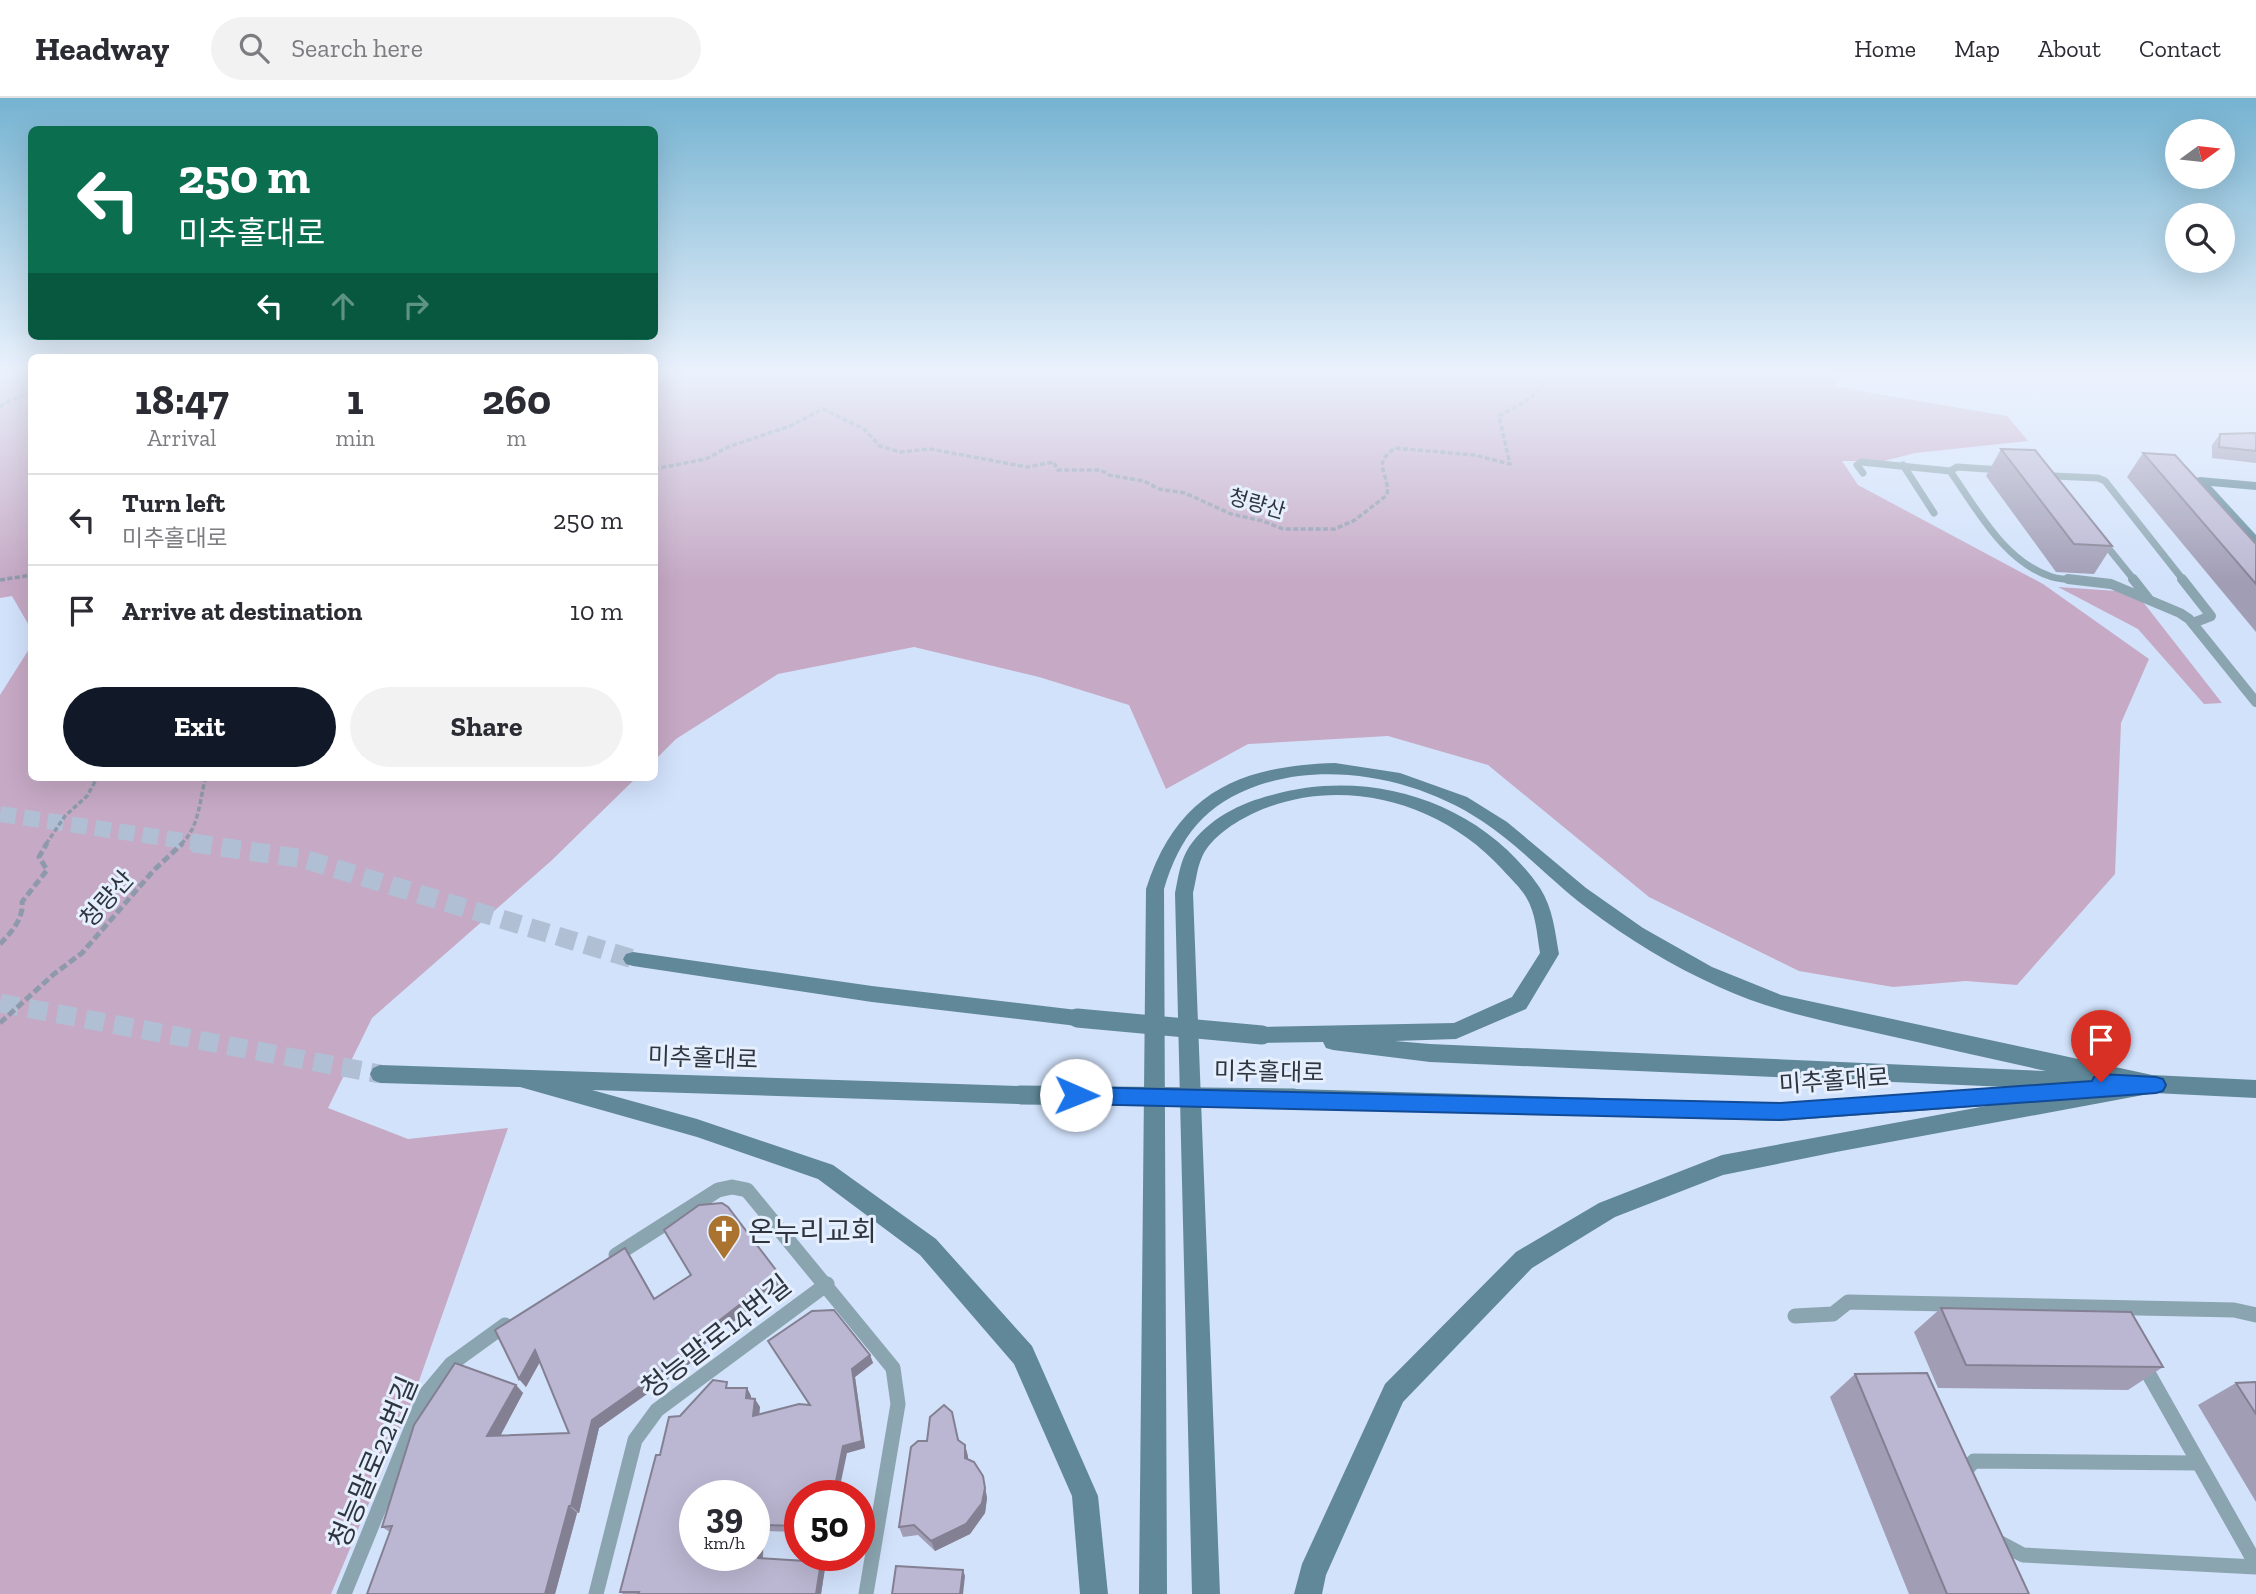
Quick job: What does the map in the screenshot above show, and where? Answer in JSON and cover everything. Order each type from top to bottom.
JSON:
[{"type":"main road","points":[[2256,486],[2200,481],[2256,543]]},
{"type":"main road","points":[[1153,1594],[1155,889],[1165,853],[1191,818],[1218,796],[1255,779],[1303,770],[1348,768],[1397,776],[1486,816],[1593,903],[1680,961],[1778,1002],[2156,1085]]},
{"type":"main road","points":[[1206,1594],[1184,893],[1195,853],[1219,826],[1247,808],[1281,796],[1305,792],[1363,789],[1402,797],[1441,812],[1483,839],[1506,860],[1536,898],[1550,954],[1519,1003],[1457,1031],[1262,1035]]},
{"type":"main road","name":"미추홀대로","points":[[633,959],[872,994],[1077,1018],[1430,1053],[2256,1089]]},
{"type":"main road","name":"미추홀대로","points":[[380,1074],[1021,1094],[1294,1098],[1780,1112],[2156,1085]]},
{"type":"main road","points":[[521,1079],[697,1128],[825,1172],[928,1247],[1023,1355],[1085,1496],[1094,1594]]},
{"type":"main road","points":[[1308,1594],[1312,1574],[1394,1393],[1524,1260],[1607,1210],[1722,1165],[1849,1139],[2156,1085]]},
{"type":"lane","points":[[1863,474],[1857,465],[1861,462],[1950,471],[2004,546],[2039,572],[2055,578],[2111,584],[2180,613],[2193,623],[2256,702]]},
{"type":"lane","points":[[1903,465],[1934,513]]},
{"type":"lane","points":[[1950,471],[1957,467],[2011,470]]},
{"type":"lane","points":[[2061,490],[2049,478],[2098,478],[2105,481],[2211,616],[2193,623]]},
{"type":"lane","points":[[2093,530],[2150,599]]},
{"type":"lane","points":[[601,1265],[719,1190],[732,1187],[747,1190],[827,1284],[893,1368],[898,1404],[866,1594]]},
{"type":"lane","name":"청능말로14번길","points":[[596,1594],[635,1440],[657,1410],[827,1284]]},
{"type":"lane","points":[[1796,1316],[1833,1314],[1848,1302],[2114,1313],[2234,1310],[2256,1315]]},
{"type":"lane","name":"청능말로22번길","points":[[344,1594],[425,1395],[440,1372],[459,1355],[518,1317]]},
{"type":"lane","points":[[2137,1355],[2256,1566]]},
{"type":"lane","points":[[1975,1494],[1965,1471],[1974,1461],[2199,1463]]},
{"type":"lane","points":[[1990,1528],[1995,1540],[2023,1555],[2256,1566]]},
{"type":"path","name":"청량산","points":[[658,467],[708,458],[745,442]]},
{"type":"path","name":"청량산","points":[[878,442],[880,446],[900,452],[930,449],[1004,464],[1036,466],[1054,462],[1057,470],[1101,470],[1109,475],[1144,481],[1158,489],[1185,494],[1231,514],[1264,521],[1283,529],[1322,531],[1335,529],[1355,520],[1387,495],[1389,491],[1381,465],[1383,457],[1395,448],[1474,455],[1510,464],[1505,442]]},
{"type":"path","points":[[0,580],[28,576]]},
{"type":"path","points":[[0,944],[11,933],[23,910],[22,902],[47,870],[39,856],[66,811],[87,796],[95,781]]},
{"type":"path","name":"청량산","points":[[0,1023],[54,974],[82,953],[154,870],[188,838],[201,806],[200,797],[205,781]]},
{"type":"shaded area","points":[[0,442],[28,442],[28,624],[12,596],[0,598]]},
{"type":"shaded area","points":[[658,442],[2020,442],[1915,453],[1884,461],[1842,461],[1858,485],[2043,584],[2149,659],[2121,723],[2115,874],[2017,985],[1966,981],[1893,987],[1799,971],[1649,897],[1488,765],[1388,736],[1248,744],[1166,789],[1129,705],[1039,677],[914,647],[778,674],[676,739],[658,757]]},
{"type":"shaded area","points":[[2058,587],[2116,591],[2143,602],[2222,703],[2204,704],[2138,629]]},
{"type":"shaded area","points":[[28,651],[28,781],[633,781],[551,861],[372,1018],[328,1108],[408,1139],[508,1128],[413,1398],[331,1594],[0,1594],[0,695]]},
{"type":"building","points":[[2219,442],[2256,442],[2256,451],[2219,447]]},
{"type":"building","points":[[2001,449],[2035,450],[2112,546],[2074,544]]},
{"type":"building","points":[[2143,453],[2175,455],[2256,544],[2256,584]]},
{"type":"building","points":[[722,1203],[728,1207],[779,1274],[693,1341],[694,1348],[592,1420],[571,1506],[545,1594],[367,1594],[392,1526],[382,1527],[414,1425],[455,1363],[516,1385],[487,1436],[569,1433],[535,1350],[519,1379],[495,1330],[625,1248],[654,1299],[691,1275],[664,1230],[699,1205]]},
{"type":"building","points":[[1941,1308],[2131,1312],[2163,1367],[1966,1365]]},
{"type":"building","points":[[834,1310],[870,1355],[852,1369],[862,1441],[843,1446],[836,1480],[784,1480],[784,1526],[770,1525],[770,1480],[679,1480],[679,1571],[770,1571],[770,1559],[784,1560],[784,1571],[820,1571],[816,1594],[620,1592],[656,1455],[660,1455],[669,1417],[680,1416],[713,1380],[727,1382],[726,1388],[747,1388],[746,1398],[755,1399],[753,1416],[799,1404],[810,1405],[768,1341],[812,1311]]},
{"type":"building","points":[[1927,1373],[2029,1594],[1947,1594],[1855,1374]]},
{"type":"building","points":[[2256,1382],[2256,1414],[2236,1383]]},
{"type":"building","points":[[944,1405],[952,1412],[958,1440],[965,1445],[965,1458],[974,1462],[983,1476],[985,1488],[982,1503],[966,1524],[931,1541],[914,1525],[899,1527],[911,1447],[918,1441],[927,1441],[930,1417]]},
{"type":"building","points":[[896,1566],[963,1570],[960,1594],[892,1594]]},
{"type":"tunnel","points":[[0,814],[205,844]]},
{"type":"tunnel","points":[[193,843],[304,859],[633,959]]},
{"type":"tunnel","points":[[0,1003],[380,1074]]},
{"type":"place","name":"온누리교회","points":[[724,1261]]},
{"type":"route","points":[[1076,1095],[1294,1098],[1780,1112],[2156,1085],[2101,1082]]}]
